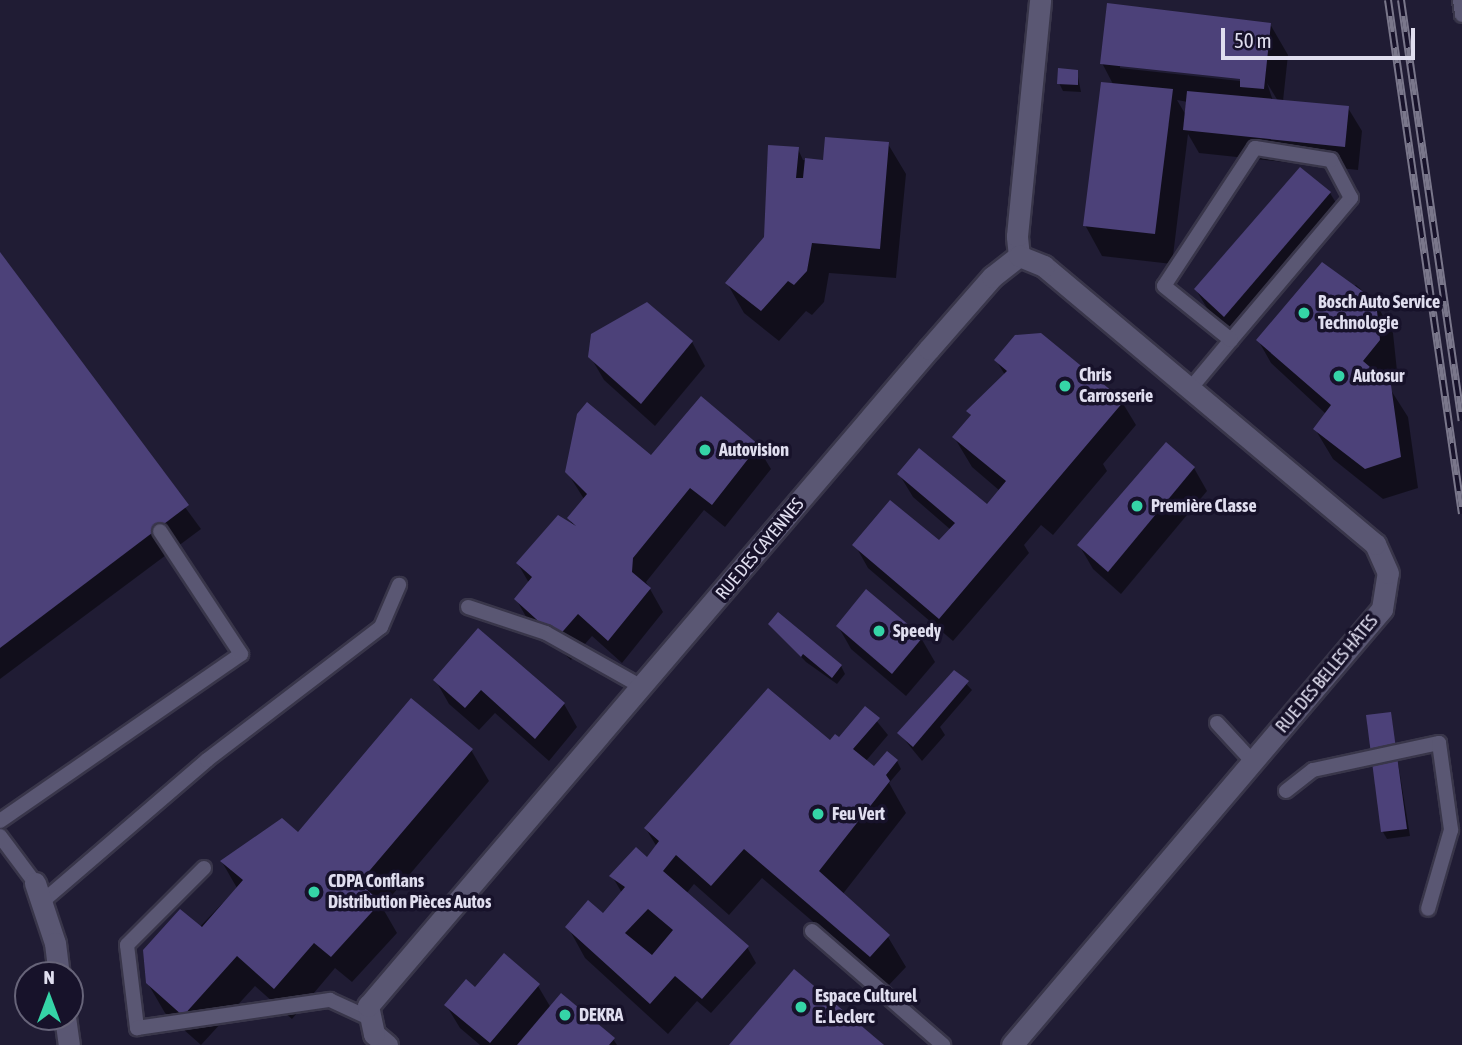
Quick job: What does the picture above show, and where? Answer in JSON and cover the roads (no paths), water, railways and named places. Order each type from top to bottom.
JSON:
[{"type":"street","points":[[1019,256],[1017,236],[1040,0]]},
{"type":"street","name":"RUE DES BELLES HÂTES","points":[[1012,1045],[1382,609],[1388,573],[1375,544],[1044,266],[1019,256]]},
{"type":"street","name":"RUE DES CAYENNES","points":[[367,1017],[368,1006],[992,277],[1019,256]]},
{"type":"street","points":[[39,892],[56,961]]},
{"type":"street","points":[[367,1017],[374,1034],[387,1045]]},
{"type":"lane","points":[[1460,0],[1462,15]]},
{"type":"lane","points":[[1190,389],[1231,341],[1352,198],[1331,160],[1255,148],[1164,286],[1231,341]]},
{"type":"lane","points":[[0,821],[241,654],[160,531]]},
{"type":"lane","points":[[0,836],[39,892],[381,627],[399,585]]},
{"type":"lane","points":[[468,607],[546,633],[642,687]]},
{"type":"lane","points":[[1216,723],[1253,762]]},
{"type":"lane","points":[[1286,791],[1314,770],[1439,743],[1451,830],[1428,909]]},
{"type":"lane","points":[[204,868],[127,945],[137,1028],[330,1000],[367,1017]]},
{"type":"lane","points":[[812,931],[943,1045]]},
{"type":"railway","points":[[1388,0],[1462,514]]},
{"type":"railway","points":[[1401,0],[1462,421]]},
{"type":"place","name":"Bosch Auto Service Technologie","points":[[1304,313]]},
{"type":"place","name":"Autosur","points":[[1339,376]]},
{"type":"place","name":"Chris Carrosserie","points":[[1065,386]]},
{"type":"place","name":"Autovision","points":[[705,450]]},
{"type":"place","name":"Première Classe","points":[[1137,506]]},
{"type":"place","name":"Speedy","points":[[879,631]]},
{"type":"place","name":"Feu Vert","points":[[818,814]]},
{"type":"place","name":"CDPA Conflans Distribution Pièces Autos","points":[[314,892]]},
{"type":"place","name":"Espace Culturel E. Leclerc","points":[[801,1007]]},
{"type":"place","name":"DEKRA","points":[[565,1015]]}]
